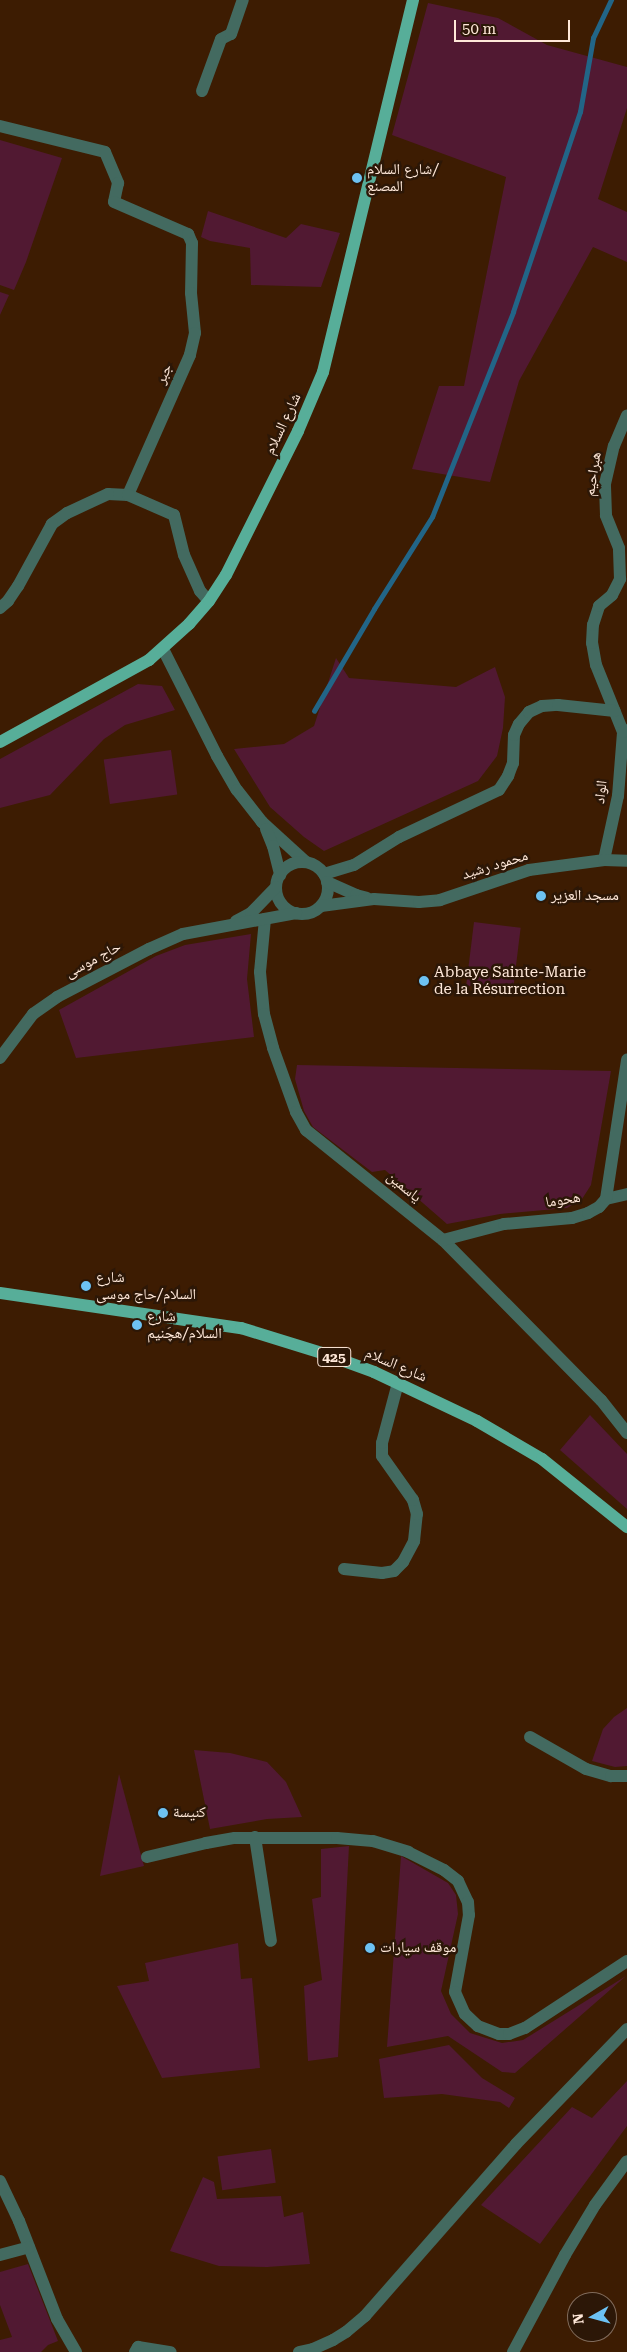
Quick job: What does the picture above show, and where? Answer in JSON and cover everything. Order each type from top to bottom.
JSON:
[{"type":"main road","name":"شارع السلام","points":[[0,742],[149,660],[163,649],[209,601],[226,575],[298,431],[323,372],[414,0]]},
{"type":"main road","name":"شارع السلام","points":[[0,1293],[241,1328],[325,1354],[398,1383],[477,1421],[542,1459],[627,1527]]},
{"type":"street","points":[[202,91],[221,39],[231,34],[243,0]]},
{"type":"street","name":"جبر","points":[[0,126],[106,152],[118,183],[114,202],[188,234],[192,243],[191,293],[195,333],[190,355],[128,495]]},
{"type":"street","name":"هبراحيم","points":[[625,731],[596,665],[592,642],[593,625],[600,606],[612,595],[620,579],[619,548],[606,515],[605,493],[608,464],[627,416]]},
{"type":"street","points":[[0,608],[8,602],[18,586],[52,524],[67,513],[108,494],[128,495],[174,515],[184,555],[200,591],[209,601]]},
{"type":"street","points":[[163,649],[225,772],[262,822],[306,862],[318,867],[326,878],[326,899],[313,912],[296,913],[284,906],[277,895],[278,881],[273,846],[262,822]]},
{"type":"street","points":[[326,878],[354,865],[399,837],[499,790],[508,776],[513,763],[514,735],[519,724],[530,712],[542,706],[558,705],[615,711]]},
{"type":"street","name":"الواد","points":[[604,860],[618,796],[625,731]]},
{"type":"street","name":"محمود رشيد","points":[[326,878],[356,895],[374,899],[419,902],[440,900],[528,870],[604,860],[627,861]]},
{"type":"street","points":[[278,881],[293,863],[306,862]]},
{"type":"street","name":"حاج موسى","points":[[225,927],[251,913],[278,881]]},
{"type":"street","name":"محمود رشيد","points":[[320,906],[374,899]]},
{"type":"street","name":"حاج موسى","points":[[0,1058],[33,1014],[57,997],[169,939],[296,913]]},
{"type":"street","name":"ياسمين","points":[[265,919],[260,972],[264,1014],[273,1048],[296,1112],[306,1130],[443,1240],[601,1400],[627,1433]]},
{"type":"street","points":[[627,1060],[606,1199],[627,1194]]},
{"type":"street","name":"هحوما","points":[[443,1240],[504,1224],[572,1218],[599,1207],[606,1199]]},
{"type":"street","points":[[344,1569],[382,1573],[394,1571],[403,1562],[414,1541],[417,1514],[412,1500],[382,1456],[382,1443],[398,1383]]},
{"type":"street","points":[[530,1737],[586,1769],[610,1776],[627,1776]]},
{"type":"street","points":[[256,1837],[271,1941]]},
{"type":"street","points":[[147,1857],[206,1843],[256,1837],[373,1841],[408,1852],[444,1870],[458,1881],[468,1902],[469,1915],[455,1992],[465,2014],[486,2030],[509,2034],[525,2028],[627,1961]]},
{"type":"street","points":[[299,2352],[313,2349],[333,2340],[365,2316],[516,2144],[627,2029]]},
{"type":"street","points":[[513,2352],[565,2255],[595,2205],[627,2160]]},
{"type":"street","points":[[0,2181],[29,2247],[57,2319],[76,2352]]},
{"type":"street","points":[[0,2255],[29,2247]]},
{"type":"street","points":[[135,2352],[138,2348],[172,2352]]},
{"type":"shaded area","points":[[428,3],[498,18],[547,45],[627,67],[627,108],[598,199],[627,212],[627,262],[593,247],[519,381],[490,482],[412,469],[439,386],[464,386],[506,177],[392,135]]},
{"type":"shaded area","points":[[0,140],[62,158],[26,262],[14,290],[0,285]]},
{"type":"shaded area","points":[[208,211],[286,238],[301,224],[340,233],[321,287],[251,285],[250,248],[210,241],[201,237]]},
{"type":"shaded area","points":[[0,292],[9,295],[0,315]]},
{"type":"shaded area","points":[[336,658],[349,678],[456,687],[495,667],[505,697],[503,728],[497,756],[478,781],[324,851],[304,837],[270,807],[234,749],[284,744],[314,726]]},
{"type":"shaded area","points":[[138,684],[162,686],[175,710],[125,725],[104,739],[50,795],[0,808],[0,759]]},
{"type":"shaded area","points":[[171,750],[177,795],[110,804],[104,759]]},
{"type":"shaded area","points":[[474,922],[521,928],[513,991],[466,986]]},
{"type":"shaded area","points":[[251,934],[247,979],[254,1037],[76,1058],[59,1010],[156,956],[185,945]]},
{"type":"shaded area","points":[[297,1065],[611,1071],[591,1185],[582,1199],[567,1208],[500,1214],[447,1224],[385,1170],[372,1172],[313,1127],[304,1111],[295,1079]]},
{"type":"shaded area","points":[[590,1415],[627,1454],[627,1509],[560,1450]]},
{"type":"shaded area","points":[[627,1708],[627,1766],[615,1767],[592,1761],[603,1729],[614,1717]]},
{"type":"shaded area","points":[[194,1750],[230,1753],[267,1762],[286,1782],[302,1817],[267,1819],[210,1829]]},
{"type":"shaded area","points":[[119,1774],[144,1866],[100,1876]]},
{"type":"shaded area","points":[[349,1846],[338,2057],[308,2061],[304,1986],[322,1980],[312,1899],[321,1897],[321,1849]]},
{"type":"shaded area","points":[[401,1856],[448,1883],[456,1895],[458,1914],[441,1991],[451,2014],[470,2033],[502,2043],[523,2040],[626,1976],[515,2073],[502,2072],[448,2036],[387,2047]]},
{"type":"shaded area","points":[[238,1943],[241,1979],[252,1978],[260,2068],[162,2078],[117,1986],[149,1981],[145,1963]]},
{"type":"shaded area","points":[[449,2045],[482,2078],[515,2098],[509,2108],[500,2102],[442,2094],[384,2098],[379,2059]]},
{"type":"shaded area","points":[[627,2081],[627,2126],[540,2244],[481,2205],[572,2107],[592,2118]]},
{"type":"shaded area","points":[[271,2149],[276,2183],[222,2190],[218,2157]]},
{"type":"shaded area","points":[[203,2177],[214,2182],[217,2199],[281,2196],[284,2217],[303,2212],[310,2264],[267,2267],[219,2266],[170,2251]]},
{"type":"shaded area","points":[[28,2264],[58,2341],[48,2345],[41,2352],[0,2352],[0,2340],[12,2337],[0,2305],[0,2272]]},
{"type":"waterway","points":[[314,711],[374,609],[432,517],[513,312],[580,112],[593,38],[611,0]]},
{"type":"place","name":"شارع السلام/ المصنع","points":[[357,178]]},
{"type":"place","name":"مسجد العزير","points":[[541,896]]},
{"type":"place","name":"Abbaye Sainte-Marie de la Résurrection","points":[[424,981]]},
{"type":"place","name":"شارع السلام/حاج موسى","points":[[86,1286]]},
{"type":"place","name":"شارع السلام/هچَنيم","points":[[137,1325]]},
{"type":"place","name":"كنيسة","points":[[163,1813]]},
{"type":"place","name":"موقف سيارات","points":[[370,1948]]}]
